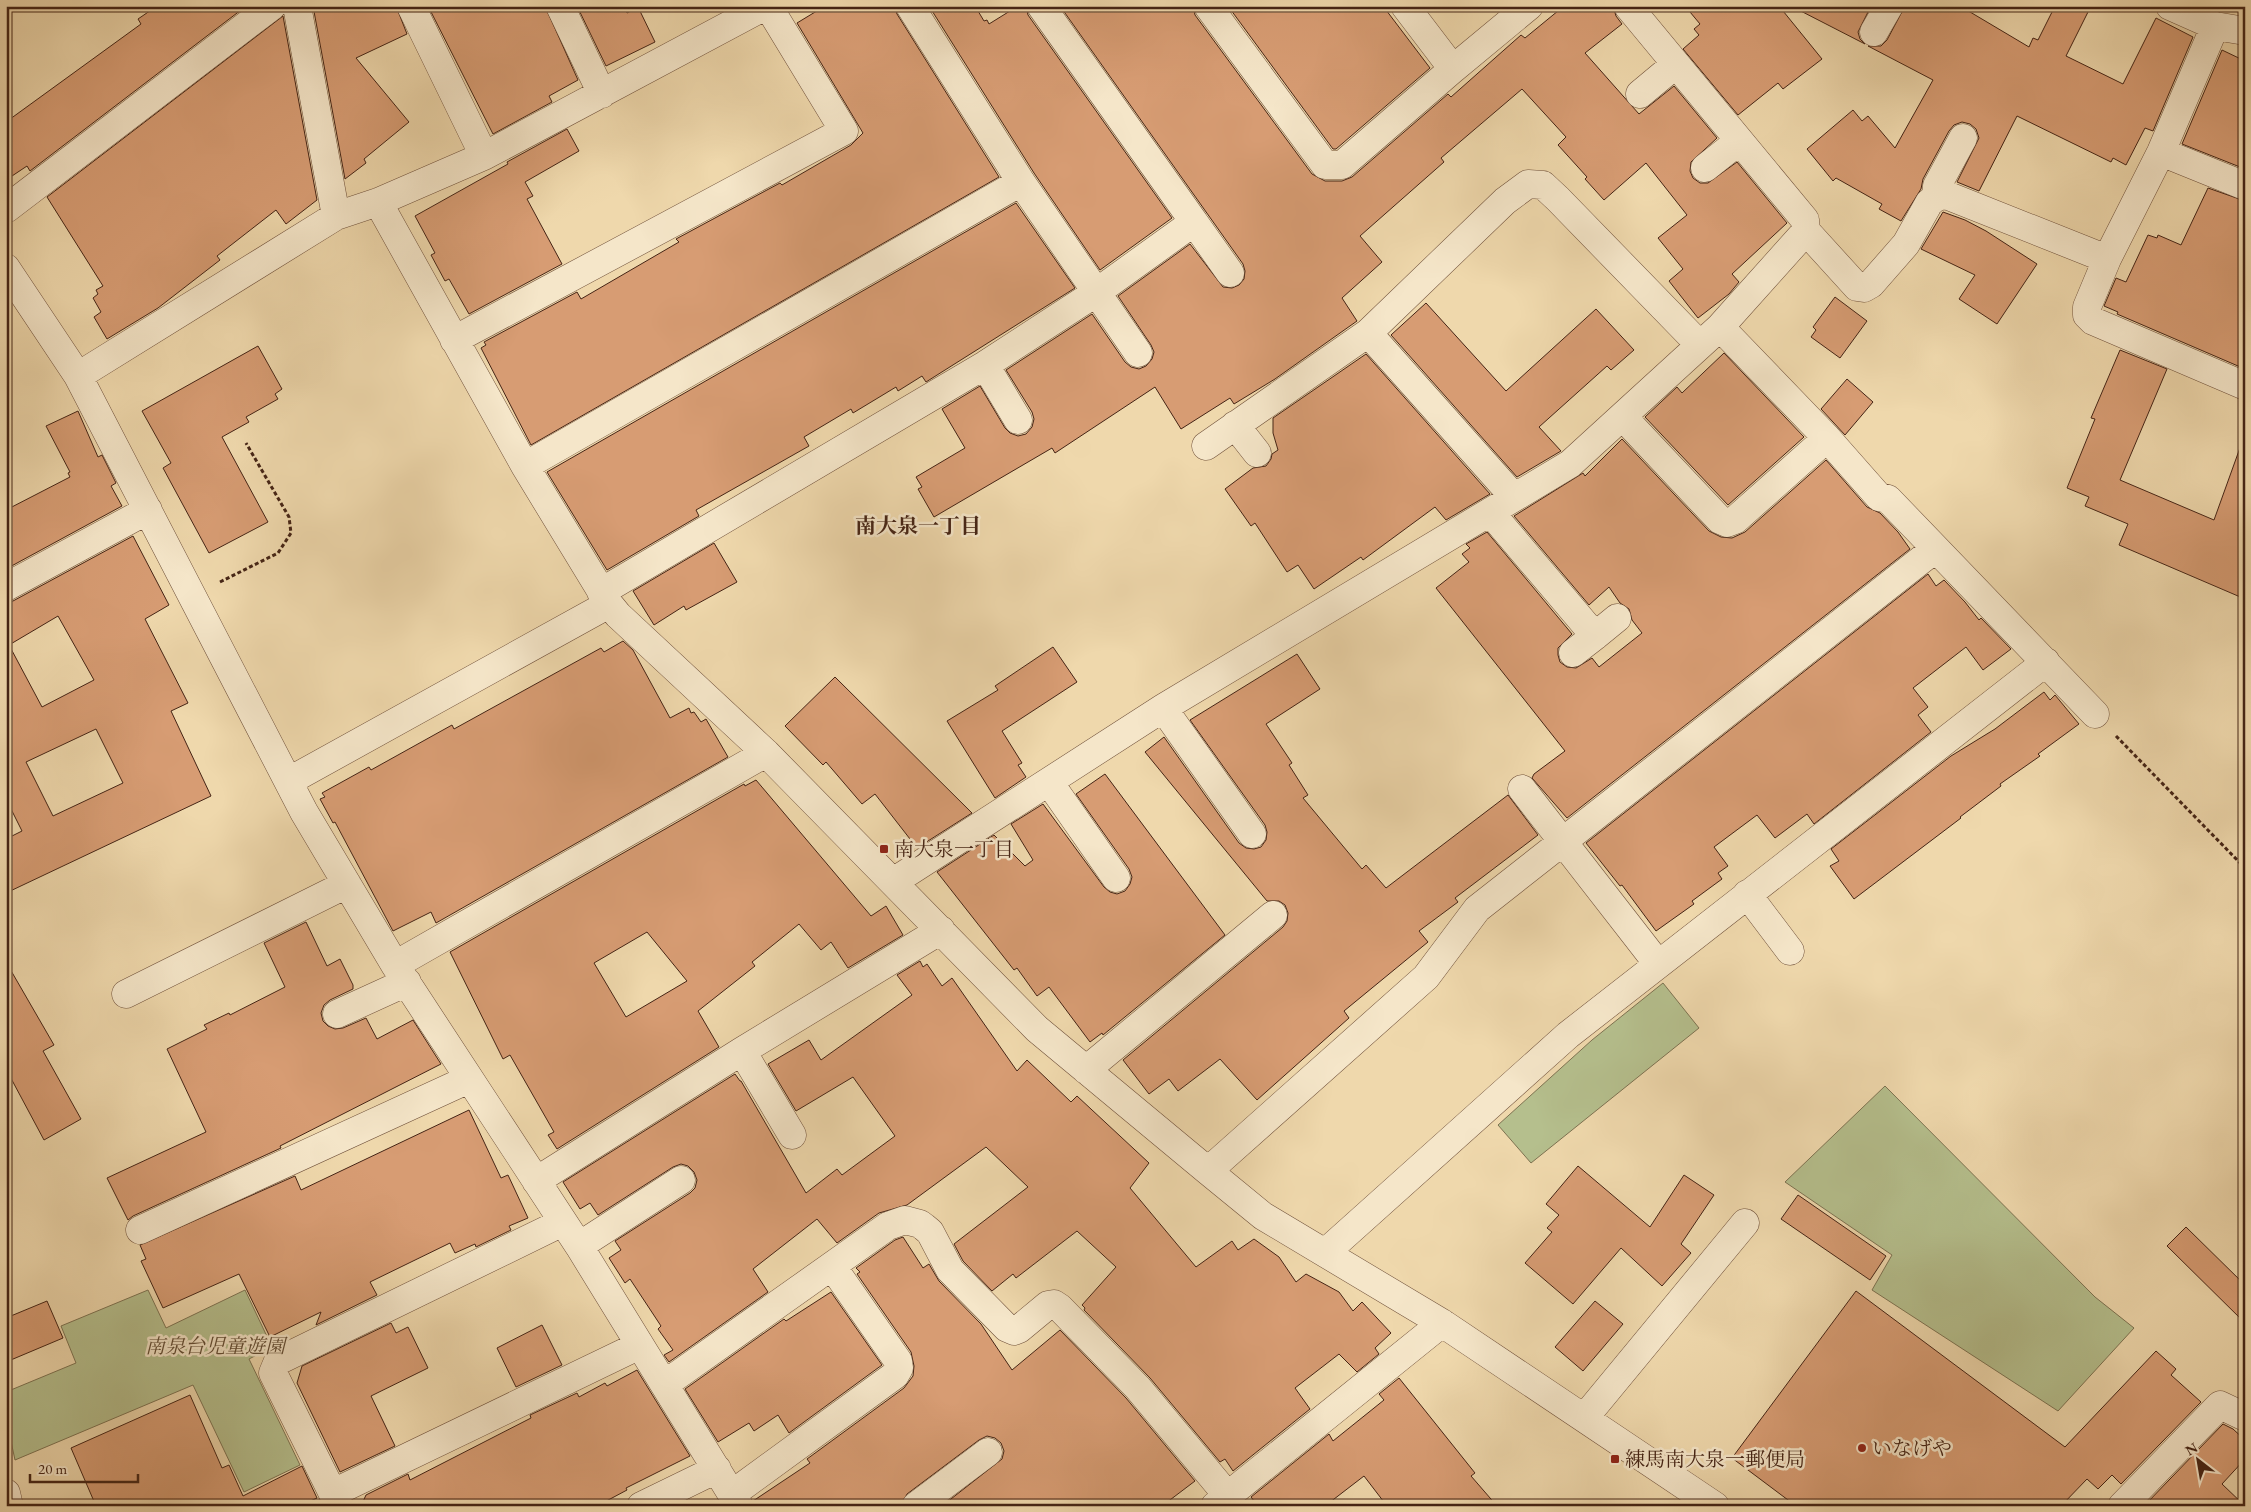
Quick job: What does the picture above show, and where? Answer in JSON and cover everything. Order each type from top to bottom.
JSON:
[{"type":"street","points":[[6,209],[272,6]]},
{"type":"street","points":[[297,6],[336,216]]},
{"type":"street","points":[[411,6],[484,156]]},
{"type":"street","points":[[560,6],[602,94]]},
{"type":"street","points":[[78,376],[336,216],[378,202],[484,156],[602,94],[726,16],[767,6],[844,131],[454,340]]},
{"type":"street","points":[[910,6],[1020,182],[1138,353]]},
{"type":"street","points":[[1041,6],[1230,273]]},
{"type":"street","points":[[1208,6],[1325,165],[1342,165],[1453,68],[1529,6]]},
{"type":"street","points":[[1405,6],[1453,68]]},
{"type":"street","points":[[1628,6],[1805,220],[1806,231],[1857,286],[1864,288],[1872,284],[1906,244],[1929,203],[1936,197],[1946,195],[2107,259]]},
{"type":"street","points":[[1874,32],[1889,6]]},
{"type":"street","points":[[2170,6],[2215,26],[2245,31]]},
{"type":"street","points":[[2215,26],[2161,152],[2107,259],[2087,307],[2087,315],[2093,320],[2245,386]]},
{"type":"street","points":[[1640,94],[1676,64]]},
{"type":"street","points":[[1936,197],[1937,186],[1963,138]]},
{"type":"street","points":[[1705,168],[1739,141]]},
{"type":"street","points":[[2161,152],[2245,186]]},
{"type":"street","points":[[525,466],[1020,182]]},
{"type":"street","points":[[1206,446],[1368,333],[1505,201],[1528,184],[1543,185],[1558,199],[1699,344]]},
{"type":"street","points":[[378,202],[525,466],[605,598],[618,615],[766,754],[1037,1029],[1262,1216],[1326,1252],[1442,1323],[1585,1417],[1695,1501]]},
{"type":"street","points":[[289,781],[605,598],[985,365],[1097,292],[1194,222]]},
{"type":"street","points":[[893,882],[1163,708],[1570,464],[1720,326],[1806,231]]},
{"type":"street","points":[[6,268],[78,376],[304,812],[401,973],[579,1246],[735,1500],[895,1375],[899,1368],[898,1361],[832,1266]]},
{"type":"street","points":[[1720,326],[1827,438],[1879,497],[1888,500],[2095,714]]},
{"type":"street","points":[[1368,333],[1514,497]]},
{"type":"street","points":[[985,365],[1018,420]]},
{"type":"street","points":[[1622,417],[1720,520],[1727,523],[1735,520],[1827,438]]},
{"type":"street","points":[[1236,425],[1257,452]]},
{"type":"street","points":[[6,587],[148,510]]},
{"type":"street","points":[[1490,512],[1595,636]]},
{"type":"street","points":[[1208,1171],[1426,977],[1477,909],[1935,549]]},
{"type":"street","points":[[1574,653],[1617,618]]},
{"type":"street","points":[[1326,1252],[1568,1035],[2046,662]]},
{"type":"street","points":[[1163,708],[1252,834]]},
{"type":"street","points":[[337,1014],[401,973],[766,754]]},
{"type":"street","points":[[1049,782],[1116,878]]},
{"type":"street","points":[[1522,789],[1658,964]]},
{"type":"street","points":[[126,994],[347,884]]},
{"type":"street","points":[[1747,894],[1790,951]]},
{"type":"street","points":[[1086,1070],[1273,914]]},
{"type":"street","points":[[536,1181],[682,1088],[941,930]]},
{"type":"street","points":[[742,1051],[792,1135]]},
{"type":"street","points":[[140,1230],[469,1079]]},
{"type":"street","points":[[579,1246],[681,1180]]},
{"type":"street","points":[[665,1384],[888,1226],[905,1220],[920,1224],[930,1232],[950,1270],[1007,1328],[1014,1331],[1019,1329],[1048,1305],[1054,1304],[1060,1308],[1138,1388],[1221,1501],[1442,1323]]},
{"type":"street","points":[[563,1222],[278,1360],[273,1373],[336,1500],[640,1345]]},
{"type":"street","points":[[1585,1417],[1745,1224]]},
{"type":"street","points":[[2122,1506],[2220,1406],[2245,1417]]},
{"type":"street","points":[[916,1506],[988,1452]]},
{"type":"street","points":[[641,1506],[717,1469]]},
{"type":"street","points":[[6,1493],[9,1506]]},
{"type":"path","points":[[192,595],[278,553],[291,534],[289,517],[246,443]]},
{"type":"path","points":[[2095,714],[2245,868]]},
{"type":"green space","points":[[1663,983],[1699,1028],[1531,1163],[1498,1125],[1592,1040]]},
{"type":"green space","points":[[1885,1086],[2095,1297],[2134,1328],[2058,1411],[1872,1290],[1892,1255],[1785,1182]]},
{"type":"green space","name":"南泉台児童遊園","points":[[148,1290],[166,1328],[245,1290],[272,1347],[249,1359],[300,1465],[244,1492],[193,1385],[15,1460],[6,1418],[6,1392],[76,1363],[61,1326]]},
{"type":"building","points":[[157,6],[238,6],[241,10],[30,171],[27,166],[6,180],[6,122],[141,24],[138,19]]},
{"type":"building","points":[[313,6],[396,6],[407,34],[356,58],[409,122],[364,159],[366,163],[345,179]]},
{"type":"building","points":[[428,6],[545,6],[578,80],[549,96],[552,102],[493,134]]},
{"type":"building","points":[[577,6],[624,6],[627,13],[638,7],[655,42],[606,66]]},
{"type":"building","points":[[825,6],[894,6],[897,14],[999,177],[531,445],[481,348],[486,345],[484,342],[577,292],[581,299],[679,242],[676,239],[780,183],[782,185],[851,145],[863,133],[797,23]]},
{"type":"building","points":[[929,6],[975,6],[984,21],[987,20],[989,24],[1018,6],[1026,6],[1028,15],[1172,218],[1100,270],[1034,173]]},
{"type":"building","points":[[1060,6],[1193,6],[1195,15],[1312,174],[1325,181],[1342,181],[1352,177],[1448,94],[1451,97],[1521,35],[1525,38],[1564,6],[1613,6],[1616,16],[1622,24],[1585,53],[1639,114],[1674,86],[1717,138],[1691,162],[1690,171],[1693,178],[1700,183],[1708,183],[1737,162],[1787,223],[1732,274],[1739,282],[1729,294],[1698,318],[1669,281],[1683,269],[1658,238],[1687,215],[1646,163],[1604,200],[1585,179],[1587,177],[1558,145],[1566,137],[1522,89],[1441,158],[1444,162],[1360,236],[1382,262],[1342,298],[1357,321],[1275,379],[1234,404],[1230,398],[1181,429],[1155,387],[1055,453],[1052,448],[934,517],[918,489],[922,487],[916,477],[965,448],[942,409],[980,386],[1005,428],[1010,433],[1018,436],[1026,434],[1032,427],[1034,419],[1032,412],[1006,370],[1092,314],[1125,362],[1131,367],[1139,369],[1146,366],[1152,359],[1154,352],[1118,296],[1190,244],[1223,287],[1232,288],[1239,285],[1244,279],[1245,271],[1243,264]]},
{"type":"building","points":[[1228,6],[1383,6],[1430,68],[1336,149],[1333,149]]},
{"type":"building","points":[[1685,6],[1779,6],[1822,59],[1783,89],[1778,83],[1738,115],[1683,49],[1699,35],[1694,29],[1700,24]]},
{"type":"building","points":[[1791,6],[1871,6],[1858,32],[1860,39],[1865,44]]},
{"type":"building","points":[[1905,6],[1960,6],[2029,47],[2033,38],[2038,40],[2055,6],[2091,6],[2066,56],[2123,84],[2156,18],[2193,37],[2153,131],[2145,128],[2126,165],[2113,158],[2111,162],[2017,116],[1979,191],[1957,182],[1979,138],[1976,129],[1970,124],[1962,122],[1954,125],[1949,131],[1923,179],[1921,189],[1901,221],[1879,209],[1882,204],[1836,178],[1833,181],[1807,149],[1853,110],[1862,121],[1868,116],[1895,148],[1933,80],[1868,46],[1881,46],[1887,40]]},
{"type":"building","points":[[283,16],[317,200],[286,224],[276,210],[217,256],[220,260],[158,308],[107,339],[94,317],[101,312],[93,298],[98,294],[96,290],[103,286],[47,197]]},
{"type":"building","points":[[2222,50],[2245,61],[2245,169],[2182,144]]},
{"type":"building","points":[[567,129],[579,151],[525,182],[533,196],[527,199],[562,264],[469,314],[449,279],[445,281],[431,255],[435,253],[415,216]]},
{"type":"building","points":[[2208,188],[2245,201],[2245,369],[2117,314],[2118,312],[2104,306],[2116,278],[2126,282],[2148,235],[2157,238],[2158,235],[2181,245]]},
{"type":"building","points":[[1016,203],[1075,288],[926,382],[922,376],[898,391],[896,387],[853,413],[851,409],[804,437],[809,446],[696,510],[699,516],[607,570],[547,472]]},
{"type":"building","points":[[1943,212],[1965,220],[1986,231],[2037,264],[1997,324],[1959,299],[1975,275],[1921,249]]},
{"type":"building","points":[[1835,297],[1867,321],[1840,358],[1811,337],[1816,330],[1813,327]]},
{"type":"building","points":[[1426,303],[1506,391],[1596,309],[1634,350],[1611,370],[1607,366],[1539,427],[1561,451],[1517,477],[1391,335]]},
{"type":"building","points":[[258,346],[282,389],[275,394],[278,399],[246,417],[249,422],[222,437],[268,522],[209,553],[163,468],[171,463],[142,411]]},
{"type":"building","points":[[2120,350],[2167,369],[2120,480],[2214,520],[2241,445],[2245,445],[2245,599],[2119,545],[2128,524],[2085,506],[2089,497],[2067,488],[2095,419],[2091,418]]},
{"type":"building","points":[[1724,353],[1804,437],[1728,505],[1645,417],[1677,387],[1682,393]]},
{"type":"building","points":[[1366,354],[1490,494],[1446,520],[1435,507],[1363,560],[1361,557],[1314,589],[1298,565],[1287,572],[1255,523],[1251,526],[1225,489],[1253,468],[1266,466],[1272,454],[1278,450],[1273,433],[1273,418]]},
{"type":"building","points":[[1847,379],[1873,402],[1845,435],[1821,409]]},
{"type":"building","points":[[78,411],[98,457],[102,455],[116,483],[111,486],[122,506],[6,569],[6,510],[70,477],[68,473],[70,472],[46,426]]},
{"type":"building","points":[[1622,439],[1709,531],[1721,537],[1732,538],[1745,532],[1826,460],[1867,507],[1880,513],[1898,532],[1910,549],[1567,818],[1532,778],[1534,774],[1565,751],[1436,588],[1469,562],[1462,554],[1470,548],[1466,544],[1487,532],[1572,634],[1558,648],[1560,662],[1567,667],[1576,668],[1592,658],[1599,667],[1642,633],[1632,620],[1629,609],[1620,603],[1609,587],[1589,605],[1514,516],[1583,473],[1585,476]]},
{"type":"building","points":[[133,536],[169,605],[145,619],[188,703],[171,711],[211,796],[6,893],[6,839],[22,831],[6,799],[6,603]],"holes":[[[58,616],[94,680],[42,707],[9,645]],[[96,729],[123,783],[53,816],[26,762]]]},
{"type":"building","points":[[714,543],[737,582],[686,610],[684,606],[654,625],[633,591]]},
{"type":"building","points":[[1928,574],[1936,586],[1944,580],[1979,620],[1981,618],[2011,649],[1983,670],[1966,647],[1913,688],[1928,707],[1918,715],[1931,732],[1814,824],[1807,814],[1775,838],[1757,815],[1714,847],[1728,866],[1718,873],[1722,879],[1692,901],[1694,904],[1656,931],[1622,885],[1620,886],[1586,843]]},
{"type":"building","points":[[623,641],[633,650],[670,718],[689,708],[691,713],[694,712],[701,722],[706,719],[728,757],[436,923],[431,912],[393,931],[335,822],[333,823],[320,799],[325,797],[322,793],[369,767],[371,770],[452,725],[454,729],[601,648],[604,652]]},
{"type":"building","points":[[1053,647],[1077,682],[1002,731],[1022,763],[1018,765],[1026,777],[995,798],[947,721],[998,690],[995,686]]},
{"type":"building","points":[[1297,654],[1320,689],[1266,724],[1292,763],[1289,765],[1308,795],[1303,798],[1362,869],[1366,865],[1386,888],[1508,795],[1538,835],[1455,898],[1458,902],[1419,931],[1428,942],[1344,1011],[1349,1018],[1257,1100],[1220,1059],[1178,1091],[1169,1079],[1149,1094],[1123,1060],[1283,927],[1287,921],[1288,913],[1285,905],[1279,901],[1267,901],[1145,752],[1164,737],[1239,843],[1246,848],[1254,849],[1261,847],[1266,840],[1267,832],[1265,825],[1190,720]]},
{"type":"building","points":[[835,677],[972,813],[917,848],[875,794],[862,804],[826,762],[823,765],[785,726]]},
{"type":"building","points":[[2044,692],[2050,700],[2055,695],[2079,724],[2038,754],[2040,756],[2000,784],[2001,786],[1961,818],[1854,899],[1830,866],[1839,861],[1831,849],[1951,756],[1995,729]]},
{"type":"building","points":[[1105,774],[1225,935],[1103,1035],[1102,1033],[1090,1042],[1049,987],[1037,996],[1017,968],[1014,970],[937,872],[994,835],[1025,866],[1033,860],[1011,824],[1043,804],[1104,887],[1110,892],[1117,894],[1125,891],[1132,877],[1129,869],[1076,794]]},
{"type":"building","points":[[756,780],[871,916],[886,906],[903,935],[848,968],[831,942],[821,950],[799,924],[752,962],[755,966],[698,1011],[719,1047],[557,1149],[548,1135],[554,1132],[510,1055],[503,1059],[450,952],[744,784],[745,786]],"holes":[[[647,932],[687,981],[626,1017],[594,963]]]},
{"type":"building","points":[[306,922],[327,966],[340,959],[353,985],[353,989],[324,1005],[321,1013],[323,1021],[335,1029],[343,1028],[366,1018],[377,1039],[413,1020],[441,1064],[280,1146],[281,1148],[128,1220],[107,1178],[206,1132],[167,1049],[207,1029],[204,1025],[229,1013],[230,1015],[285,987],[264,943]]},
{"type":"building","points":[[920,961],[923,967],[927,964],[942,986],[952,978],[1017,1071],[1027,1060],[1071,1102],[1077,1096],[1149,1163],[1130,1188],[1196,1267],[1232,1241],[1238,1250],[1254,1239],[1279,1257],[1296,1282],[1306,1274],[1339,1292],[1353,1311],[1362,1302],[1391,1333],[1375,1348],[1379,1354],[1357,1372],[1339,1354],[1295,1388],[1310,1409],[1233,1471],[1225,1459],[1220,1462],[1150,1378],[1084,1310],[1085,1308],[1082,1305],[1116,1267],[1077,1231],[1016,1278],[1013,1274],[992,1291],[963,1261],[954,1244],[1028,1187],[986,1147],[907,1205],[879,1213],[837,1243],[817,1219],[753,1269],[768,1292],[669,1362],[664,1355],[673,1350],[658,1329],[661,1326],[630,1279],[625,1283],[609,1258],[621,1250],[615,1241],[695,1188],[697,1180],[694,1172],[688,1166],[681,1164],[673,1167],[598,1215],[590,1203],[580,1209],[563,1182],[735,1074],[741,1081],[806,1193],[837,1169],[842,1175],[895,1136],[853,1077],[796,1111],[768,1064],[809,1040],[821,1060],[912,995],[897,975]]},
{"type":"building","points":[[6,962],[54,1045],[43,1051],[81,1119],[44,1140],[6,1069]]},
{"type":"building","points":[[469,1110],[501,1178],[508,1175],[528,1218],[509,1226],[511,1230],[476,1247],[475,1244],[455,1253],[450,1243],[370,1282],[377,1295],[316,1325],[321,1312],[270,1337],[239,1274],[163,1308],[141,1261],[146,1259],[140,1245],[295,1176],[301,1190]]},
{"type":"building","points":[[1578,1166],[1650,1227],[1684,1175],[1714,1195],[1681,1244],[1691,1253],[1662,1286],[1621,1248],[1573,1304],[1525,1263],[1552,1232],[1547,1228],[1559,1215],[1546,1204]]},
{"type":"building","points":[[1798,1195],[1886,1256],[1870,1280],[1781,1219]]},
{"type":"building","points":[[2186,1227],[2245,1285],[2245,1323],[2167,1246]]},
{"type":"building","points":[[903,1237],[923,1268],[929,1264],[939,1281],[981,1324],[1012,1370],[1060,1330],[1126,1398],[1195,1481],[1162,1506],[942,1506],[1002,1459],[1004,1451],[1001,1443],[995,1438],[987,1436],[907,1494],[901,1506],[755,1506],[753,1501],[810,1463],[807,1459],[904,1388],[913,1376],[914,1366],[911,1352],[857,1274],[860,1272],[856,1268],[895,1240]]},
{"type":"building","points":[[1856,1291],[2065,1447],[2156,1351],[2176,1369],[2171,1375],[2201,1402],[2121,1484],[2112,1475],[2098,1489],[2087,1479],[2061,1506],[1796,1506],[1732,1458]]},
{"type":"building","points":[[831,1292],[882,1365],[789,1433],[778,1415],[754,1431],[749,1423],[718,1442],[685,1389],[784,1319],[786,1321]]},
{"type":"building","points":[[47,1301],[63,1338],[6,1362],[6,1318]]},
{"type":"building","points":[[1595,1301],[1623,1324],[1583,1371],[1555,1347]]},
{"type":"building","points":[[391,1323],[396,1333],[408,1327],[428,1368],[371,1396],[395,1446],[340,1472],[297,1383],[302,1366]]},
{"type":"building","points":[[542,1325],[562,1365],[516,1387],[497,1348]]},
{"type":"building","points":[[637,1370],[690,1456],[626,1488],[627,1490],[597,1506],[361,1506],[366,1495],[408,1474],[410,1480],[531,1418],[530,1415],[577,1393],[579,1397],[605,1383],[607,1386]]},
{"type":"building","points":[[1399,1378],[1475,1473],[1471,1476],[1497,1506],[1387,1506],[1364,1476],[1325,1506],[1258,1506],[1251,1497],[1329,1434],[1333,1441],[1384,1400],[1379,1394]]},
{"type":"building","points":[[190,1395],[222,1468],[229,1465],[243,1496],[302,1466],[317,1498],[300,1506],[96,1506],[71,1448]]},
{"type":"building","points":[[2223,1424],[2233,1429],[2245,1440],[2245,1459],[2222,1484],[2245,1506],[2144,1506]]},
{"type":"place","name":"南大泉一丁目","points":[[884,849]]},
{"type":"place","name":"いなげや","points":[[1862,1448]]},
{"type":"place","name":"練馬南大泉一郵便局","points":[[1615,1459]]},
{"type":"district","name":"南大泉一丁目","points":[[918,526]]}]
